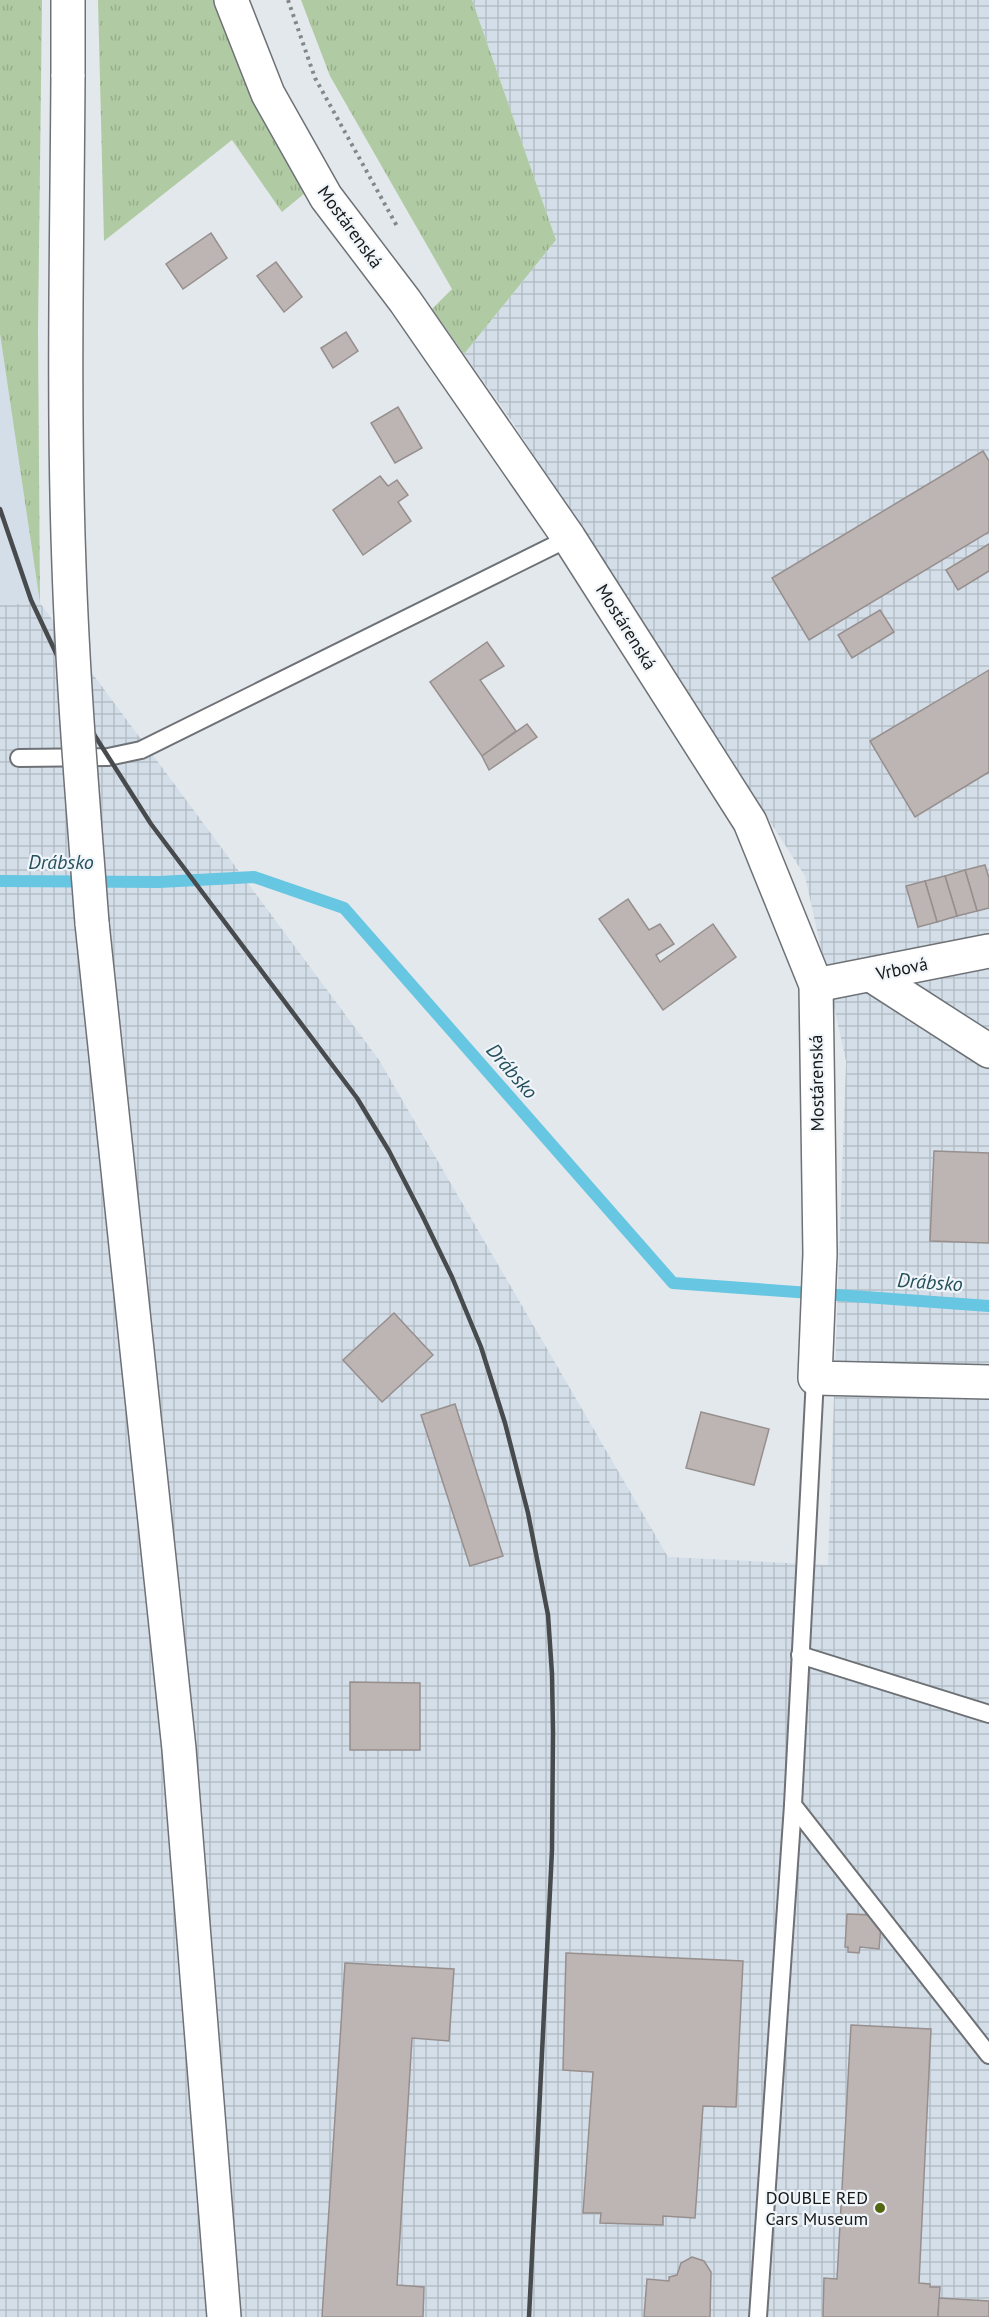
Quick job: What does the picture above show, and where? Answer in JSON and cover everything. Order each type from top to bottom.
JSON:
[{"type":"main road","points":[[68,0],[65,347],[67,496],[80,769],[92,922],[179,1749],[224,2317]]},
{"type":"main road","name":"Mostárenská","points":[[231,0],[268,94],[326,197],[405,301],[569,537],[750,822],[816,985],[820,1254],[815,1378]]},
{"type":"main road","name":"Vrbová","points":[[816,985],[989,951]]},
{"type":"main road","points":[[871,975],[989,1051]]},
{"type":"main road","points":[[815,1378],[989,1382]]},
{"type":"lane","points":[[19,758],[108,757],[141,750],[569,537]]},
{"type":"lane","points":[[758,2317],[794,1805],[815,1378]]},
{"type":"lane","points":[[800,1655],[989,1714]]},
{"type":"lane","points":[[794,1805],[989,2055]]},
{"type":"path","points":[[288,0],[315,78],[401,233]]},
{"type":"shaded area","points":[[472,0],[989,0],[989,2317],[0,2317],[0,605],[40,603],[379,1060],[668,1557],[828,1565],[846,1061],[805,876],[509,417],[464,354],[556,240]]},
{"type":"shaded area","points":[[0,334],[40,603],[0,605]]},
{"type":"green space","points":[[0,0],[42,0],[38,331],[40,603],[0,334]]},
{"type":"green space","points":[[98,0],[215,0],[252,99],[305,193],[282,212],[232,140],[104,241]]},
{"type":"green space","points":[[301,0],[472,0],[556,240],[464,354],[432,309],[452,289],[330,76]]},
{"type":"building","points":[[211,233],[227,258],[183,289],[166,264]]},
{"type":"building","points":[[276,262],[302,297],[284,312],[257,276]]},
{"type":"building","points":[[346,332],[358,351],[333,368],[321,348]]},
{"type":"building","points":[[398,407],[422,448],[395,463],[371,423]]},
{"type":"building","points":[[983,451],[989,461],[989,532],[809,640],[772,578]]},
{"type":"building","points":[[380,476],[388,486],[397,480],[408,495],[398,502],[411,521],[363,555],[333,510]]},
{"type":"building","points":[[989,544],[989,571],[958,590],[946,570]]},
{"type":"building","points":[[880,610],[894,632],[852,658],[838,635]]},
{"type":"building","points":[[487,642],[504,666],[480,680],[516,731],[482,756],[430,682]]},
{"type":"building","points":[[989,670],[989,772],[915,817],[870,741]]},
{"type":"building","points":[[527,724],[537,737],[489,770],[482,756]]},
{"type":"building","points":[[985,865],[989,878],[989,908],[977,911],[965,870]]},
{"type":"building","points":[[965,870],[977,911],[957,916],[945,876]]},
{"type":"building","points":[[945,876],[957,916],[937,922],[925,881]]},
{"type":"building","points":[[925,881],[937,922],[918,927],[906,886]]},
{"type":"building","points":[[628,899],[649,930],[660,924],[674,944],[656,955],[660,962],[713,924],[736,957],[663,1010],[599,919]]},
{"type":"building","points":[[934,1151],[989,1153],[989,1243],[930,1241]]},
{"type":"building","points":[[394,1313],[433,1355],[382,1402],[343,1360]]},
{"type":"building","points":[[455,1404],[503,1556],[470,1566],[421,1415]]},
{"type":"building","points":[[701,1412],[769,1429],[754,1485],[686,1468]]},
{"type":"building","points":[[350,1682],[420,1683],[420,1750],[350,1750]]},
{"type":"building","points":[[847,1914],[871,1915],[881,1926],[879,1949],[860,1947],[859,1953],[848,1952],[848,1947],[845,1947]]},
{"type":"building","points":[[566,1953],[743,1961],[736,2107],[703,2106],[695,2218],[663,2216],[663,2225],[600,2223],[601,2213],[583,2213],[593,2072],[563,2070]]},
{"type":"building","points":[[345,1963],[454,1969],[449,2041],[412,2038],[397,2285],[424,2287],[423,2317],[322,2317]]},
{"type":"building","points":[[851,2025],[931,2029],[919,2283],[930,2284],[930,2287],[940,2287],[938,2317],[823,2317],[824,2278],[837,2279]]},
{"type":"building","points":[[692,2257],[704,2261],[711,2272],[710,2317],[644,2317],[647,2279],[669,2281],[669,2277],[677,2275],[681,2263]]},
{"type":"building","points":[[939,2298],[989,2301],[989,2317],[938,2317]]},
{"type":"waterway","name":"Drábsko","points":[[0,881],[159,882],[254,877],[344,908],[673,1283],[989,1306]]},
{"type":"railway","points":[[0,509],[31,600],[95,736],[151,824],[357,1098],[389,1151],[452,1277],[481,1347],[505,1423],[528,1513],[548,1615],[552,1674],[552,1850],[529,2317]]},
{"type":"place","name":"DOUBLE RED Cars Museum","points":[[880,2208]]}]
